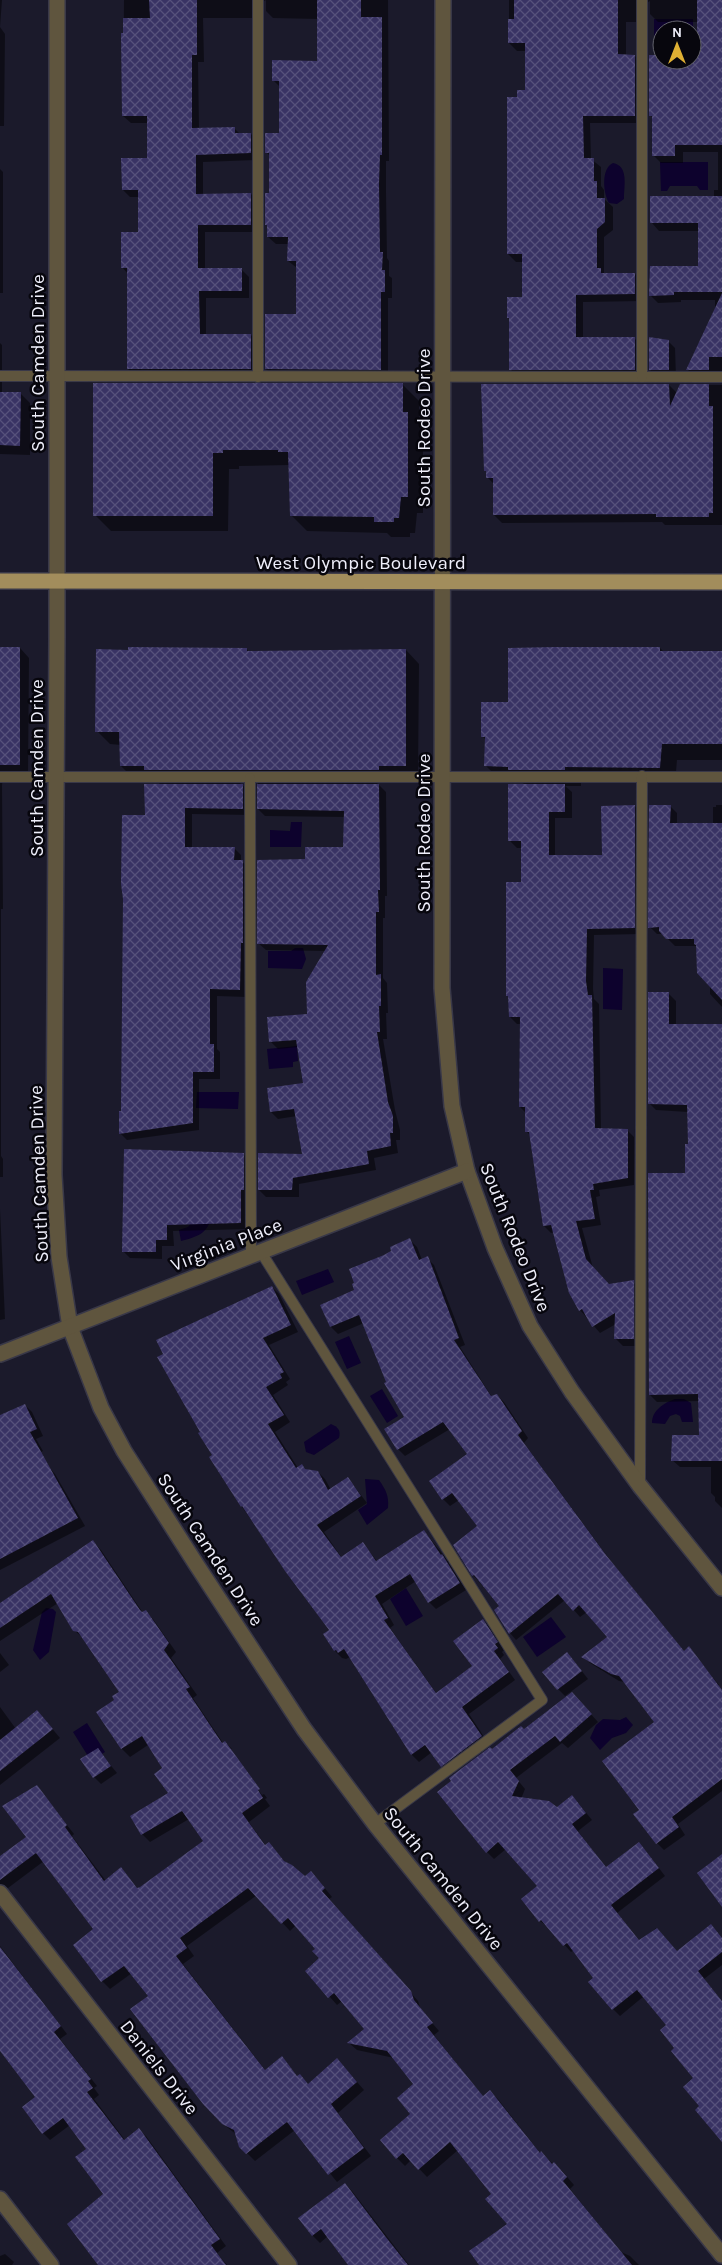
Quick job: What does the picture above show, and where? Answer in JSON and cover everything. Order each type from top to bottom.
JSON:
[{"type":"main road","name":"West Olympic Boulevard","points":[[0,581],[722,582]]},
{"type":"street","name":"South Camden Drive","points":[[57,0],[54,1175],[59,1257],[70,1327],[101,1408],[124,1451],[304,1729],[375,1824],[722,2255]]},
{"type":"street","name":"South Rodeo Drive","points":[[443,0],[444,582],[442,988],[452,1106],[466,1171],[495,1248],[530,1326],[572,1392],[640,1486],[722,1588]]},
{"type":"street","name":"Virginia Place","points":[[0,1354],[466,1171]]},
{"type":"street","name":"Daniels Drive","points":[[0,1892],[289,2265]]},
{"type":"street","points":[[0,2199],[51,2265]]},
{"type":"lane","points":[[258,0],[258,377]]},
{"type":"lane","points":[[642,0],[642,377]]},
{"type":"lane","points":[[0,376],[722,377]]},
{"type":"lane","points":[[640,1486],[642,776]]},
{"type":"lane","points":[[0,777],[722,777]]},
{"type":"lane","points":[[250,778],[256,1254],[542,1700],[375,1824]]},
{"type":"shaded area","points":[[654,19],[693,19],[693,20]]},
{"type":"shaded area","points":[[660,162],[708,162],[708,190],[700,190],[697,186],[670,186],[667,191],[661,191]]},
{"type":"shaded area","points":[[613,163],[618,165],[624,172],[624,199],[617,204],[609,203],[604,187],[606,170]]},
{"type":"shaded area","points":[[291,822],[302,822],[301,847],[270,847],[270,830],[290,831]]},
{"type":"shaded area","points":[[295,948],[303,948],[306,959],[302,969],[268,968],[268,951],[291,951]]},
{"type":"shaded area","points":[[603,968],[623,969],[622,1010],[603,1009]]},
{"type":"shaded area","points":[[297,1046],[298,1061],[293,1062],[293,1067],[269,1069],[267,1049]]},
{"type":"shaded area","points":[[197,1092],[239,1092],[238,1109],[196,1108]]},
{"type":"shaded area","points":[[211,1216],[208,1227],[205,1230],[192,1238],[181,1241],[179,1230],[188,1227],[192,1222]]},
{"type":"shaded area","points":[[328,1269],[334,1282],[302,1295],[296,1281]]},
{"type":"shaded area","points":[[349,1336],[361,1363],[347,1369],[335,1342]]},
{"type":"shaded area","points":[[382,1389],[398,1416],[387,1423],[370,1396]]},
{"type":"shaded area","points":[[675,1399],[684,1399],[691,1403],[693,1422],[682,1422],[680,1416],[676,1414],[670,1416],[665,1424],[652,1423],[656,1411]]},
{"type":"shaded area","points":[[331,1424],[338,1429],[340,1433],[339,1438],[314,1455],[306,1452],[304,1442]]},
{"type":"shaded area","points":[[365,1479],[379,1480],[384,1487],[388,1500],[388,1508],[367,1525],[358,1510],[367,1504]]},
{"type":"shaded area","points":[[406,1588],[423,1616],[406,1626],[390,1599]]},
{"type":"shaded area","points":[[46,1608],[53,1609],[56,1612],[49,1652],[40,1660],[33,1650],[42,1612]]},
{"type":"shaded area","points":[[551,1617],[566,1637],[537,1657],[523,1637]]},
{"type":"shaded area","points":[[626,1717],[633,1725],[626,1733],[612,1738],[600,1750],[590,1738],[596,1725],[603,1719],[620,1720]]},
{"type":"shaded area","points":[[87,1723],[105,1752],[91,1761],[73,1732]]},
{"type":"building","points":[[149,0],[197,0],[197,55],[192,55],[192,128],[235,127],[235,133],[251,133],[251,153],[196,155],[196,194],[251,193],[251,225],[198,225],[198,268],[242,268],[242,291],[199,291],[200,334],[251,334],[251,369],[127,369],[127,268],[121,268],[121,232],[138,232],[138,190],[122,190],[121,158],[147,158],[147,116],[122,116],[121,33],[123,33],[123,18],[150,18]]},
{"type":"building","points":[[317,0],[361,0],[361,17],[382,17],[382,155],[380,155],[379,184],[380,252],[383,252],[382,270],[385,270],[385,292],[381,292],[381,370],[265,369],[265,314],[296,314],[296,261],[287,261],[288,237],[267,237],[267,225],[265,225],[265,193],[269,193],[269,153],[265,153],[265,133],[279,133],[279,81],[272,81],[272,60],[317,61]]},
{"type":"building","points":[[514,0],[618,0],[618,54],[635,55],[635,116],[583,116],[584,158],[594,158],[594,181],[597,181],[597,198],[605,198],[605,222],[597,229],[597,268],[601,268],[601,273],[635,273],[635,294],[576,295],[576,337],[635,337],[635,370],[509,370],[507,297],[522,297],[522,254],[507,254],[507,97],[517,97],[517,90],[525,90],[525,43],[508,43],[508,19],[514,19]]},
{"type":"building","points":[[697,0],[722,0],[722,145],[675,145],[675,156],[652,156],[652,116],[649,116],[649,55],[652,55],[652,70],[702,70],[702,20],[697,20]]},
{"type":"building","points":[[650,196],[722,196],[722,292],[674,292],[674,295],[649,296],[650,266],[698,266],[698,223],[650,223]]},
{"type":"building","points":[[722,293],[722,357],[709,357],[709,370],[686,370]]},
{"type":"building","points":[[649,337],[669,340],[669,370],[649,370]]},
{"type":"building","points":[[93,383],[403,383],[403,412],[408,412],[408,497],[401,497],[399,518],[394,518],[394,522],[374,522],[374,517],[290,516],[288,452],[278,452],[278,450],[223,450],[223,453],[213,453],[213,516],[93,516]]},
{"type":"building","points":[[481,384],[669,384],[670,406],[680,384],[709,384],[709,406],[713,406],[713,513],[709,513],[709,517],[656,517],[656,514],[493,515],[493,478],[486,478],[486,471],[484,471]]},
{"type":"building","points":[[0,392],[21,392],[20,446],[0,445]]},
{"type":"building","points":[[0,647],[20,647],[20,765],[0,765]]},
{"type":"building","points":[[128,647],[247,648],[247,651],[406,649],[406,766],[379,766],[379,770],[144,770],[144,766],[120,766],[119,732],[95,732],[96,649],[128,650]]},
{"type":"building","points":[[660,647],[660,651],[722,651],[722,744],[662,744],[660,768],[565,767],[565,770],[508,770],[508,767],[484,766],[485,737],[481,737],[481,702],[508,702],[508,648]]},
{"type":"building","points":[[144,784],[243,784],[243,809],[185,808],[185,847],[235,847],[234,860],[243,860],[243,943],[241,943],[240,990],[210,989],[210,1044],[214,1044],[214,1072],[193,1072],[193,1123],[119,1134],[119,1111],[121,1111],[123,899],[121,884],[122,815],[145,815]]},
{"type":"building","points":[[257,784],[379,784],[380,890],[378,890],[379,912],[376,912],[376,975],[381,974],[381,1006],[379,1006],[380,1032],[377,1032],[388,1102],[393,1116],[393,1133],[390,1133],[391,1146],[367,1151],[369,1164],[293,1178],[292,1190],[258,1190],[258,1153],[302,1154],[294,1109],[270,1112],[267,1088],[303,1083],[296,1040],[269,1042],[267,1017],[307,1014],[306,982],[328,945],[257,944],[257,860],[305,859],[305,847],[343,847],[344,811],[257,809]]},
{"type":"building","points":[[508,784],[565,784],[565,812],[549,812],[549,855],[602,855],[601,806],[635,805],[635,928],[587,929],[586,981],[588,995],[592,995],[595,1128],[628,1129],[628,1178],[593,1184],[594,1190],[590,1190],[595,1219],[576,1221],[586,1259],[609,1284],[634,1280],[634,1339],[614,1339],[615,1313],[592,1327],[582,1309],[579,1311],[569,1293],[551,1225],[543,1226],[529,1132],[525,1132],[525,1107],[519,1107],[520,1017],[509,1017],[508,996],[506,996],[506,882],[521,882],[521,841],[508,841]]},
{"type":"building","points":[[649,805],[671,805],[670,823],[722,823],[722,1000],[697,973],[694,939],[666,939],[659,931],[659,927],[648,928]]},
{"type":"building","points":[[648,992],[669,992],[669,1024],[722,1024],[722,1461],[671,1461],[672,1435],[699,1435],[698,1394],[649,1395],[648,1173],[685,1173],[685,1144],[688,1144],[687,1105],[648,1104]]},
{"type":"building","points":[[124,1149],[244,1153],[244,1190],[241,1190],[241,1223],[167,1225],[167,1240],[156,1240],[156,1252],[122,1252]]},
{"type":"building","points":[[410,1238],[419,1260],[428,1256],[459,1338],[454,1340],[491,1396],[497,1394],[522,1431],[518,1435],[606,1555],[684,1651],[689,1646],[722,1690],[722,1779],[672,1817],[679,1827],[656,1844],[633,1814],[639,1810],[602,1761],[654,1722],[619,1676],[611,1674],[581,1657],[607,1637],[579,1605],[573,1611],[558,1594],[509,1634],[494,1610],[499,1606],[474,1575],[472,1576],[453,1545],[477,1526],[452,1493],[442,1500],[429,1481],[467,1454],[443,1422],[397,1450],[384,1429],[404,1417],[384,1383],[386,1382],[359,1315],[330,1327],[320,1305],[354,1290],[352,1284],[354,1283],[349,1269],[384,1255],[391,1251],[390,1247]]},
{"type":"building","points":[[272,1286],[291,1325],[263,1338],[284,1372],[280,1374],[282,1378],[266,1387],[284,1415],[268,1424],[296,1468],[302,1464],[305,1469],[318,1471],[328,1490],[348,1477],[361,1496],[317,1525],[341,1557],[363,1542],[376,1561],[424,1530],[460,1583],[428,1603],[410,1574],[375,1596],[388,1618],[384,1620],[436,1693],[472,1666],[453,1641],[483,1619],[498,1642],[495,1644],[498,1648],[494,1651],[509,1672],[462,1707],[482,1736],[441,1767],[425,1745],[411,1755],[344,1649],[338,1653],[336,1650],[334,1651],[323,1634],[329,1630],[285,1571],[209,1457],[212,1455],[157,1357],[163,1354],[156,1340]]},
{"type":"building","points":[[25,1404],[37,1429],[30,1432],[78,1518],[0,1559],[0,1415]]},
{"type":"building","points":[[93,1540],[140,1610],[142,1612],[146,1610],[169,1643],[164,1650],[190,1687],[186,1689],[222,1743],[225,1741],[260,1789],[258,1790],[263,1798],[242,1813],[265,1845],[269,1842],[284,1861],[305,1876],[311,1871],[325,1888],[322,1891],[411,1991],[414,2000],[433,2023],[427,2027],[483,2096],[490,2090],[540,2153],[541,2151],[552,2164],[554,2162],[567,2177],[563,2181],[632,2265],[479,2265],[469,2251],[507,2224],[485,2199],[491,2194],[450,2142],[418,2170],[403,2153],[396,2159],[380,2140],[410,2114],[397,2098],[413,2084],[387,2051],[347,2043],[364,2029],[334,1993],[328,1998],[305,1971],[319,1958],[312,1951],[315,1949],[288,1918],[281,1924],[248,1888],[180,1938],[187,1948],[176,1956],[265,2070],[282,2056],[297,2076],[300,2074],[308,2084],[337,2058],[357,2082],[331,2104],[364,2148],[328,2175],[287,2122],[246,2154],[239,2147],[234,2130],[222,2124],[203,2104],[130,2009],[148,1996],[124,1966],[101,1982],[73,1945],[93,1929],[36,1853],[0,1880],[0,1856],[26,1837],[2,1806],[37,1785],[67,1825],[65,1827],[104,1881],[121,1867],[137,1888],[140,1887],[203,1841],[182,1811],[141,1835],[130,1816],[168,1793],[154,1774],[162,1768],[142,1736],[121,1749],[96,1712],[114,1700],[112,1696],[119,1692],[78,1632],[73,1631],[51,1594],[0,1628],[0,1603]]},
{"type":"building","points":[[567,1652],[582,1671],[557,1690],[542,1672]]},
{"type":"building","points":[[572,1692],[592,1714],[560,1742],[555,1736],[510,1770],[519,1781],[512,1796],[549,1801],[557,1807],[572,1795],[586,1813],[572,1824],[606,1867],[639,1842],[659,1868],[611,1905],[639,1940],[657,1928],[677,1951],[711,1924],[722,1938],[722,1952],[698,1971],[722,2001],[722,2142],[695,2110],[699,2106],[683,2087],[693,2078],[671,2051],[674,2048],[660,2030],[666,2025],[637,1990],[612,2010],[588,1982],[593,1978],[567,1943],[563,1946],[541,1920],[539,1922],[521,1899],[537,1886],[498,1842],[486,1853],[437,1792],[451,1781],[449,1778],[490,1747],[492,1749],[521,1726],[524,1729]]},
{"type":"building","points":[[37,1710],[53,1729],[0,1771],[0,1740]]},
{"type":"building","points":[[98,1748],[111,1766],[93,1778],[80,1759]]},
{"type":"building","points":[[722,1854],[722,1907],[697,1873]]},
{"type":"building","points":[[0,1947],[61,2026],[54,2032],[91,2079],[88,2081],[93,2088],[87,2092],[124,2140],[139,2128],[220,2239],[211,2245],[226,2265],[98,2265],[67,2224],[103,2194],[75,2157],[86,2149],[63,2118],[42,2134],[22,2107],[35,2097],[0,2051]]},
{"type":"building","points":[[345,2183],[408,2265],[348,2265],[321,2229],[312,2236],[298,2218]]}]
